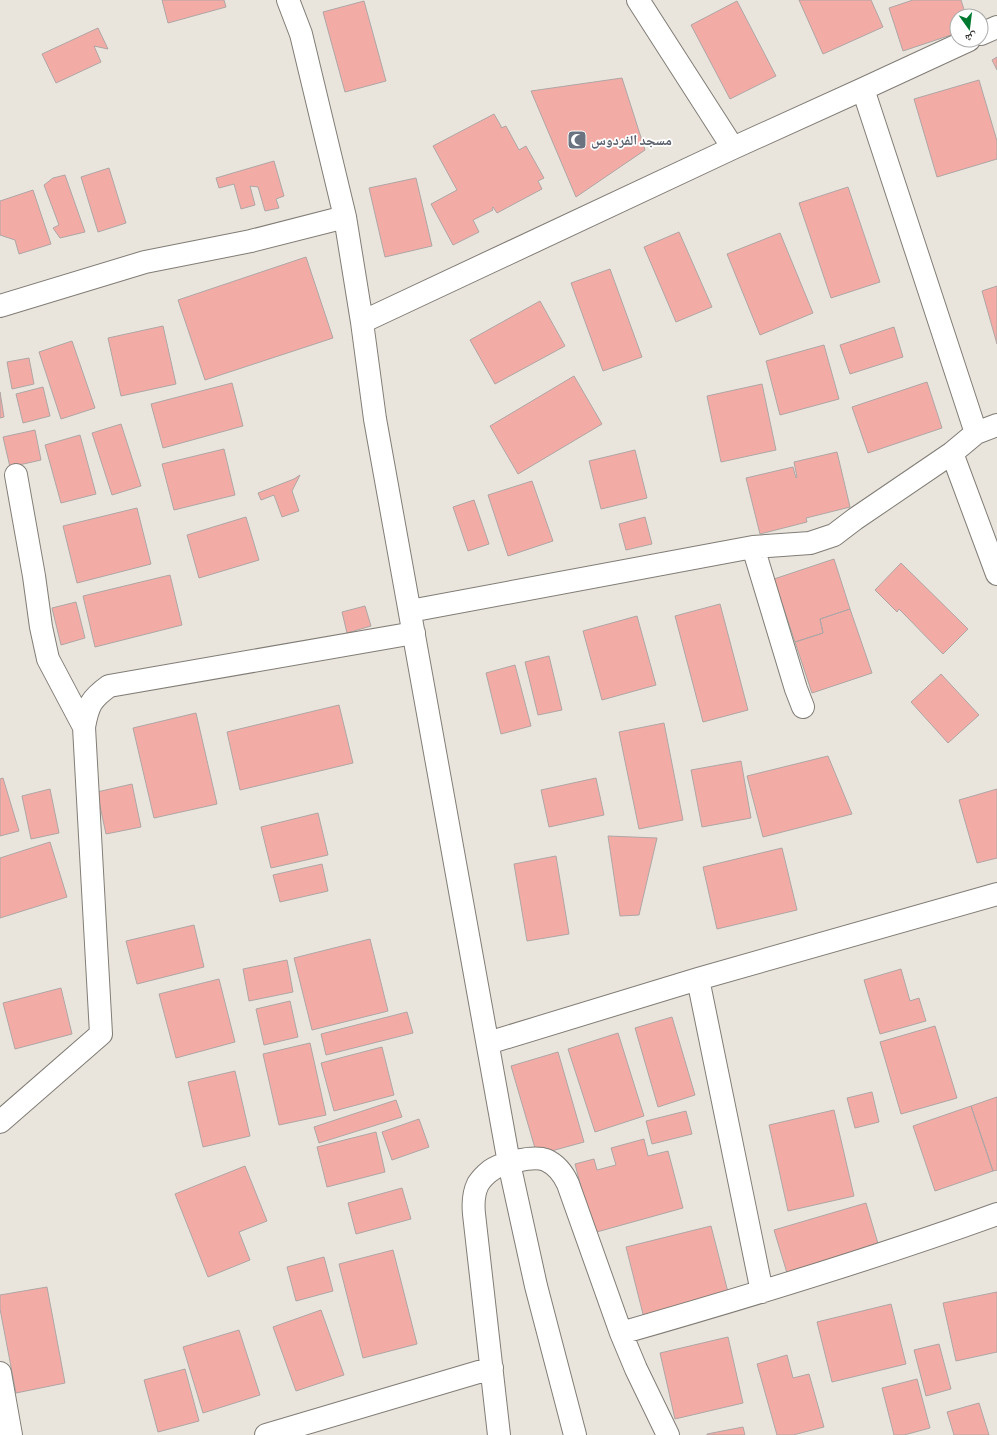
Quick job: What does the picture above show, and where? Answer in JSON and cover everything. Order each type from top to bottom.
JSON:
[{"type":"street","points":[[288,0],[301,34],[345,217],[362,322],[374,419],[410,610],[509,1163],[538,1294],[575,1435]]},
{"type":"street","points":[[638,0],[733,148]]},
{"type":"street","points":[[362,322],[733,148],[863,90],[952,48]]},
{"type":"street","points":[[863,90],[976,433]]},
{"type":"street","points":[[0,306],[145,262],[251,241],[345,217]]},
{"type":"street","points":[[410,610],[753,547],[810,543],[834,535],[952,453],[976,433],[997,425]]},
{"type":"street","points":[[952,453],[997,574]]},
{"type":"street","points":[[16,475],[34,576],[41,627],[48,659],[84,726]]},
{"type":"street","points":[[753,547],[796,689],[803,707]]},
{"type":"street","points":[[0,1122],[101,1034],[84,726],[87,708],[98,694],[109,686],[414,633]]},
{"type":"street","points":[[488,1043],[698,978],[997,894]]},
{"type":"street","points":[[698,978],[762,1292]]},
{"type":"street","points":[[499,1435],[474,1214],[474,1195],[477,1186],[483,1177],[495,1168],[532,1158],[544,1159],[555,1165],[563,1174],[568,1184],[621,1333],[668,1435]]},
{"type":"street","points":[[621,1333],[762,1292],[867,1259],[997,1214]]},
{"type":"street","points":[[266,1435],[492,1368]]},
{"type":"street","points":[[0,1373],[11,1435]]},
{"type":"building","points":[[162,0],[224,0],[226,7],[168,23]]},
{"type":"building","points":[[799,0],[871,0],[883,27],[823,54]]},
{"type":"building","points":[[913,0],[961,0],[964,8],[949,8],[949,36],[903,51],[889,8]]},
{"type":"building","points":[[364,1],[386,81],[345,92],[323,12]]},
{"type":"building","points":[[737,1],[776,76],[730,99],[691,25]]},
{"type":"building","points":[[98,28],[108,49],[94,46],[101,62],[56,83],[42,54]]},
{"type":"building","points":[[997,57],[997,70],[992,60]]},
{"type":"building","points":[[622,78],[645,150],[576,197],[531,91]]},
{"type":"building","points":[[979,80],[997,141],[997,159],[937,177],[914,99]]},
{"type":"building","points":[[494,114],[501,128],[506,126],[519,150],[526,146],[544,178],[538,181],[542,189],[497,213],[493,207],[493,210],[473,220],[479,232],[453,245],[431,204],[457,190],[433,146]]},
{"type":"building","points":[[274,161],[284,196],[276,199],[279,208],[265,211],[258,187],[250,186],[255,205],[241,209],[234,184],[219,188],[216,178]]},
{"type":"building","points":[[109,168],[126,223],[98,232],[81,177]]},
{"type":"building","points":[[65,175],[85,232],[60,238],[53,228],[59,225],[44,185],[53,178]]},
{"type":"building","points":[[416,178],[432,246],[385,257],[369,188]]},
{"type":"building","points":[[848,187],[880,282],[831,298],[799,203]]},
{"type":"building","points":[[33,190],[51,244],[19,254],[15,240],[0,235],[0,201]]},
{"type":"building","points":[[679,232],[712,307],[676,322],[644,247]]},
{"type":"building","points":[[780,233],[813,313],[760,335],[727,254]]},
{"type":"building","points":[[306,257],[333,338],[205,380],[178,300]]},
{"type":"building","points":[[610,269],[642,357],[603,371],[571,283]]},
{"type":"building","points":[[997,286],[997,344],[982,291]]},
{"type":"building","points":[[540,301],[565,346],[495,384],[470,340]]},
{"type":"building","points":[[163,326],[176,384],[121,396],[108,338]]},
{"type":"building","points":[[894,327],[903,357],[850,374],[840,345]]},
{"type":"building","points":[[72,341],[95,408],[61,419],[39,352]]},
{"type":"building","points":[[824,345],[839,399],[780,415],[766,361]]},
{"type":"building","points":[[29,358],[34,384],[12,389],[7,362]]},
{"type":"building","points":[[574,376],[602,424],[518,474],[490,426]]},
{"type":"building","points":[[927,382],[942,428],[868,453],[852,407]]},
{"type":"building","points":[[232,383],[243,426],[163,448],[151,404]]},
{"type":"building","points":[[762,384],[776,450],[721,462],[707,396]]},
{"type":"building","points":[[43,387],[50,416],[23,423],[16,394]]},
{"type":"building","points":[[0,392],[4,417],[0,418]]},
{"type":"building","points":[[121,424],[141,486],[112,495],[92,433]]},
{"type":"building","points":[[35,430],[41,460],[10,467],[3,437]]},
{"type":"building","points":[[80,435],[96,494],[61,503],[45,445]]},
{"type":"building","points":[[224,449],[235,495],[174,510],[162,464]]},
{"type":"building","points":[[635,450],[647,498],[601,509],[589,461]]},
{"type":"building","points":[[837,452],[850,507],[806,518],[807,522],[760,534],[746,478],[793,467],[796,478],[794,462]]},
{"type":"building","points":[[300,475],[292,491],[299,511],[282,517],[274,495],[261,500],[258,493],[294,479]]},
{"type":"building","points":[[532,481],[553,541],[508,556],[488,495]]},
{"type":"building","points":[[474,500],[489,544],[468,551],[453,507]]},
{"type":"building","points":[[137,508],[151,564],[77,583],[63,526]]},
{"type":"building","points":[[246,517],[259,560],[199,578],[187,535]]},
{"type":"building","points":[[645,517],[652,544],[626,550],[619,524]]},
{"type":"building","points":[[834,559],[850,609],[820,619],[823,633],[795,642],[774,579]]},
{"type":"building","points":[[901,563],[968,629],[943,654],[899,609],[897,612],[875,590]]},
{"type":"building","points":[[170,575],[182,625],[95,647],[83,596]]},
{"type":"building","points":[[76,602],[85,638],[61,645],[52,608]]},
{"type":"building","points":[[720,604],[748,710],[703,722],[675,616]]},
{"type":"building","points":[[365,606],[371,626],[347,633],[342,612]]},
{"type":"building","points":[[850,609],[872,673],[812,693],[795,642],[823,633],[820,619]]},
{"type":"building","points":[[637,616],[656,685],[602,700],[583,631]]},
{"type":"building","points":[[549,656],[562,710],[538,715],[525,662]]},
{"type":"building","points":[[515,665],[531,726],[501,734],[486,673]]},
{"type":"building","points":[[941,674],[979,715],[948,743],[911,702]]},
{"type":"building","points":[[339,705],[353,763],[240,790],[227,732]]},
{"type":"building","points":[[196,713],[217,804],[154,818],[133,728]]},
{"type":"building","points":[[664,723],[683,820],[639,829],[619,732]]},
{"type":"building","points":[[828,756],[852,814],[763,837],[747,776]]},
{"type":"building","points":[[741,761],[751,818],[702,827],[691,770]]},
{"type":"building","points":[[3,778],[19,831],[0,836],[0,779]]},
{"type":"building","points":[[596,778],[604,815],[549,827],[541,790]]},
{"type":"building","points":[[132,784],[141,827],[106,834],[97,792]]},
{"type":"building","points":[[50,789],[59,833],[31,839],[22,796]]},
{"type":"building","points":[[997,789],[997,858],[977,863],[959,800]]},
{"type":"building","points":[[318,813],[328,855],[271,868],[261,827]]},
{"type":"building","points":[[608,836],[657,838],[639,915],[620,916]]},
{"type":"building","points":[[50,842],[67,897],[0,918],[0,858]]},
{"type":"building","points":[[782,848],[797,910],[717,929],[703,867]]},
{"type":"building","points":[[556,856],[569,934],[527,941],[514,864]]},
{"type":"building","points":[[322,864],[328,891],[280,902],[273,875]]},
{"type":"building","points":[[194,925],[204,967],[137,984],[126,941]]},
{"type":"building","points":[[370,939],[388,1011],[312,1030],[294,958]]},
{"type":"building","points":[[287,960],[293,992],[249,1001],[243,969]]},
{"type":"building","points":[[901,969],[910,1001],[919,998],[926,1021],[880,1034],[864,980]]},
{"type":"building","points":[[219,979],[235,1042],[176,1058],[159,994]]},
{"type":"building","points":[[61,988],[72,1034],[15,1049],[3,1003]]},
{"type":"building","points":[[290,1001],[298,1037],[264,1045],[256,1009]]},
{"type":"building","points":[[407,1012],[413,1033],[326,1055],[321,1034]]},
{"type":"building","points":[[672,1017],[695,1095],[658,1107],[635,1028]]},
{"type":"building","points":[[935,1026],[957,1098],[901,1114],[880,1042]]},
{"type":"building","points":[[618,1033],[644,1116],[595,1132],[568,1049]]},
{"type":"building","points":[[310,1043],[326,1115],[279,1125],[263,1054]]},
{"type":"building","points":[[382,1047],[394,1095],[334,1111],[321,1063]]},
{"type":"building","points":[[558,1052],[584,1142],[537,1155],[511,1066]]},
{"type":"building","points":[[235,1071],[250,1136],[203,1147],[188,1082]]},
{"type":"building","points":[[872,1092],[879,1122],[855,1128],[847,1098]]},
{"type":"building","points":[[997,1097],[997,1170],[993,1171],[971,1106]]},
{"type":"building","points":[[396,1100],[402,1117],[319,1143],[314,1127]]},
{"type":"building","points":[[971,1106],[993,1171],[935,1191],[913,1126]]},
{"type":"building","points":[[834,1110],[854,1196],[788,1211],[769,1125]]},
{"type":"building","points":[[686,1111],[692,1134],[652,1144],[646,1121]]},
{"type":"building","points":[[419,1119],[429,1147],[392,1160],[382,1132]]},
{"type":"building","points":[[376,1132],[385,1172],[327,1187],[317,1147]]},
{"type":"building","points":[[644,1139],[648,1156],[668,1151],[683,1208],[593,1233],[575,1164],[594,1159],[597,1170],[616,1165],[611,1148]]},
{"type":"building","points":[[245,1166],[267,1221],[239,1232],[250,1260],[208,1277],[175,1194]]},
{"type":"building","points":[[402,1188],[411,1219],[356,1234],[348,1203]]},
{"type":"building","points":[[866,1203],[879,1247],[787,1273],[774,1230]]},
{"type":"building","points":[[711,1226],[729,1296],[644,1318],[626,1247]]},
{"type":"building","points":[[393,1250],[417,1344],[363,1358],[339,1264]]},
{"type":"building","points":[[324,1257],[333,1291],[296,1301],[287,1267]]},
{"type":"building","points":[[47,1287],[65,1383],[16,1393],[0,1309],[0,1295]]},
{"type":"building","points":[[997,1292],[997,1352],[956,1361],[943,1303]]},
{"type":"building","points":[[891,1304],[906,1364],[832,1382],[817,1322]]},
{"type":"building","points":[[321,1310],[344,1375],[296,1391],[273,1327]]},
{"type":"building","points":[[239,1330],[260,1395],[203,1413],[183,1347]]},
{"type":"building","points":[[728,1337],[743,1403],[675,1419],[660,1353]]},
{"type":"building","points":[[939,1344],[951,1389],[926,1396],[914,1350]]},
{"type":"building","points":[[787,1355],[793,1378],[809,1374],[824,1427],[793,1435],[777,1435],[757,1364]]},
{"type":"building","points":[[185,1369],[199,1421],[158,1432],[144,1380]]},
{"type":"building","points":[[917,1379],[930,1428],[904,1435],[894,1435],[882,1388]]},
{"type":"building","points":[[979,1403],[989,1435],[954,1435],[947,1412]]},
{"type":"building","points":[[743,1427],[745,1435],[707,1435],[707,1434]]},
{"type":"place","name":"مسجد الفردوس","points":[[577,140]]}]
